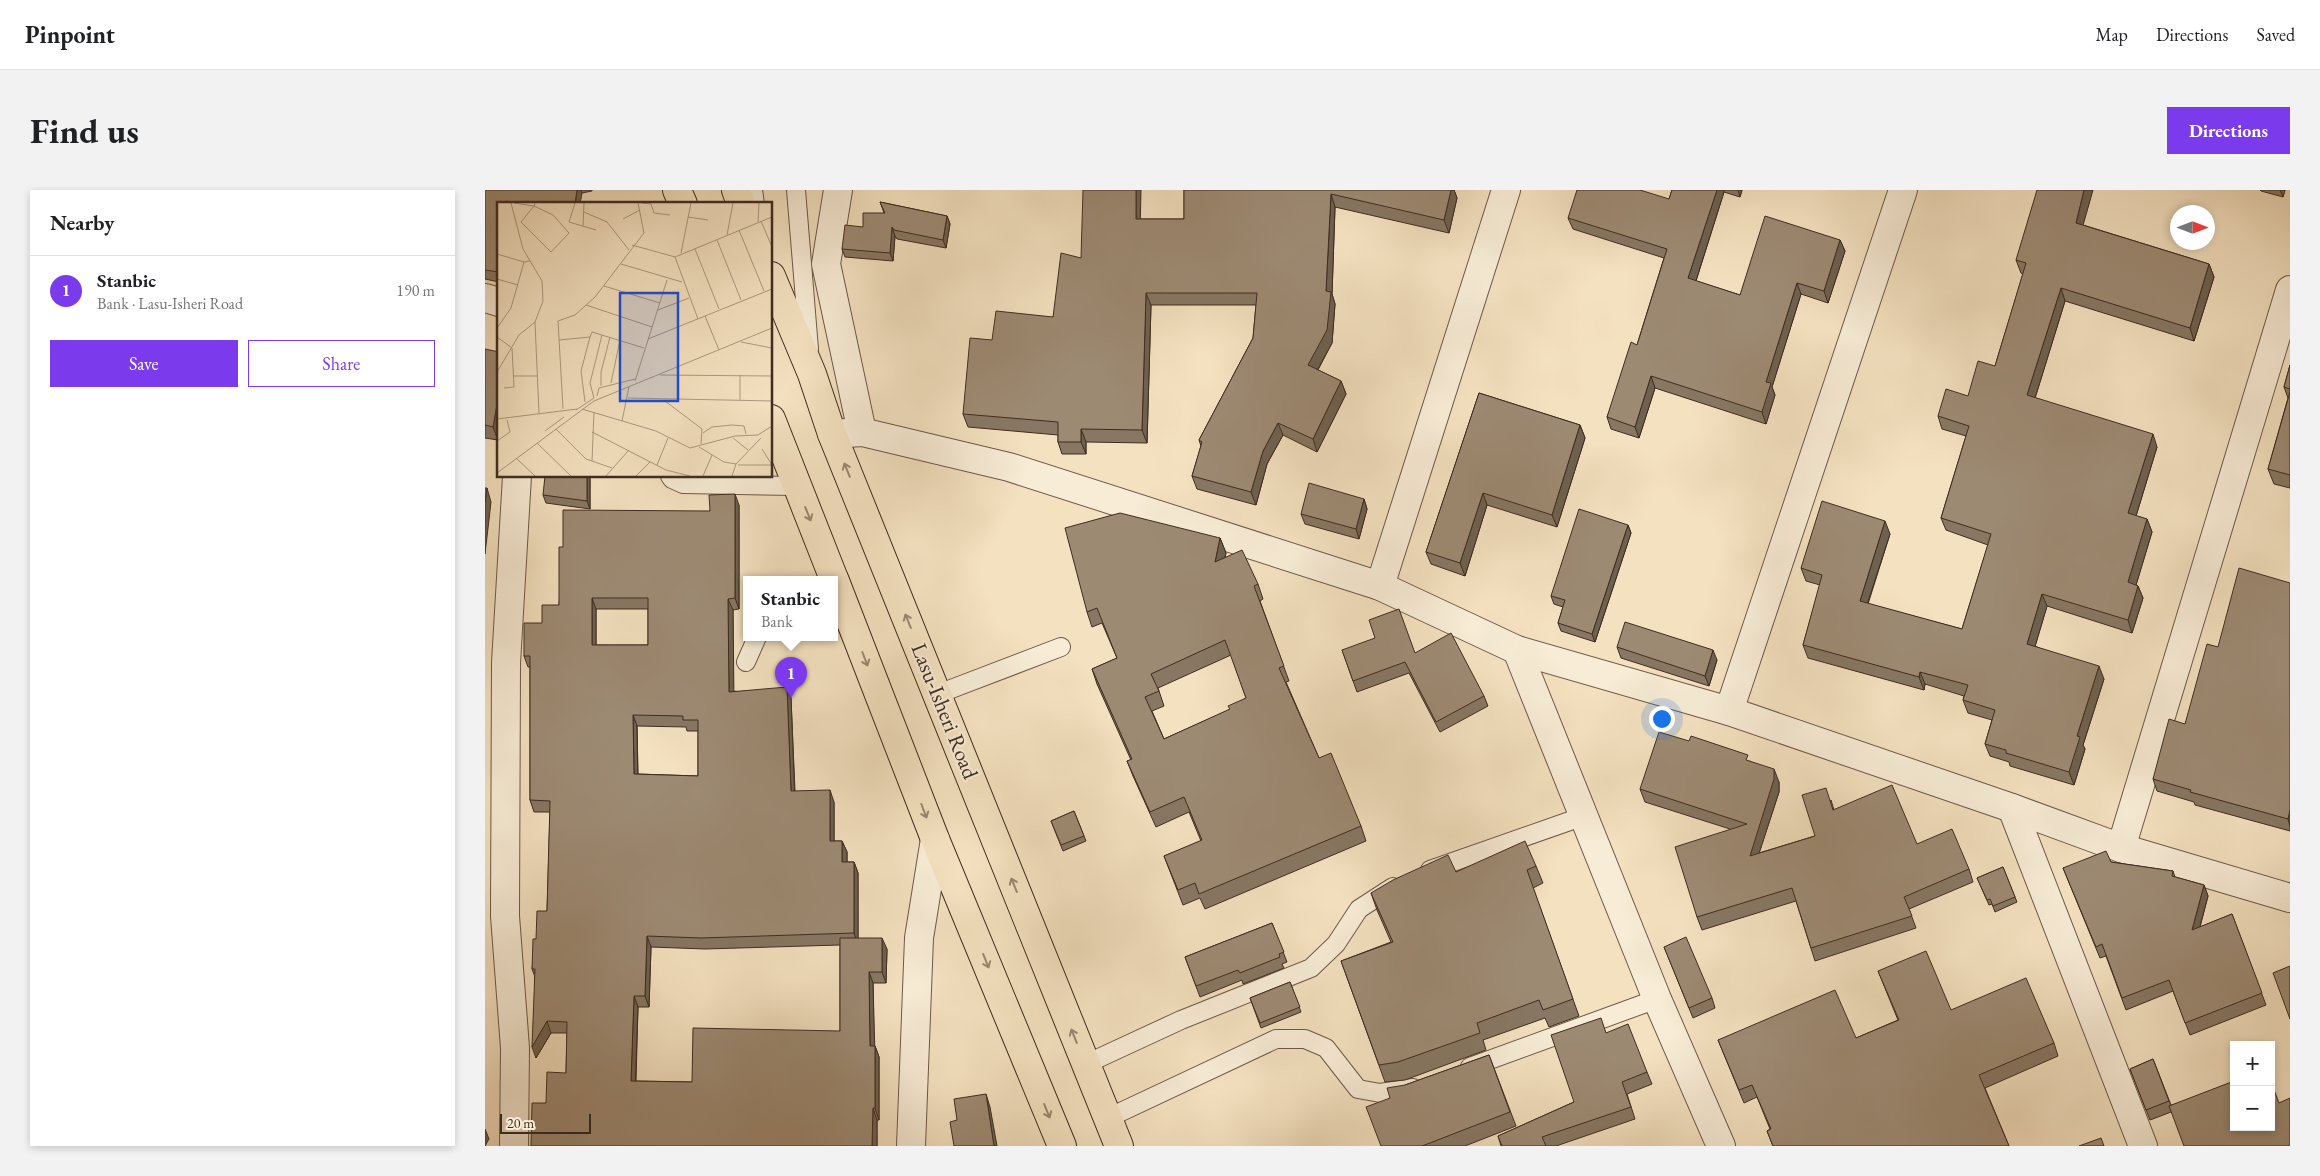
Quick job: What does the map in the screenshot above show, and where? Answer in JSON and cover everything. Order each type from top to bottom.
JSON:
[{"type":"main road","points":[[677,190],[682,202]]},
{"type":"main road","points":[[736,190],[740,202]]},
{"type":"main road","name":"Lasu-Isheri Road","points":[[773,281],[812,374],[832,434],[1119,1146]]},
{"type":"main road","points":[[773,424],[832,576]]},
{"type":"main road","points":[[838,592],[935,839],[1062,1146]]},
{"type":"street","points":[[838,190],[826,264],[862,432]]},
{"type":"street","points":[[1379,586],[1506,190]]},
{"type":"street","points":[[1729,711],[1903,190]]},
{"type":"street","points":[[2121,848],[2290,290]]},
{"type":"street","points":[[832,434],[862,432],[1009,467],[1379,586],[1517,650],[1729,711],[2012,808],[2121,848],[2290,898]]},
{"type":"street","points":[[514,1146],[515,1048],[505,916],[506,663],[517,478]]},
{"type":"street","points":[[1517,650],[1657,999],[1721,1146]]},
{"type":"street","points":[[2012,808],[2143,1146]]},
{"type":"street","points":[[911,1146],[919,938],[935,839]]},
{"type":"street","points":[[485,941],[505,916]]},
{"type":"lane","points":[[797,190],[812,374]]},
{"type":"lane","points":[[671,478],[683,484],[797,486]]},
{"type":"lane","points":[[746,662],[755,641]]},
{"type":"lane","points":[[938,694],[1061,647]]},
{"type":"lane","points":[[1086,1064],[1181,1020],[1311,968],[1337,944],[1359,909],[1411,877],[1584,816]]},
{"type":"lane","points":[[1453,1073],[1657,999]]},
{"type":"lane","points":[[1108,1118],[1276,1039],[1305,1039],[1326,1048],[1358,1089],[1380,1093],[1407,1090],[1425,1084]]},
{"type":"building","points":[[485,190],[577,190],[575,202],[497,202],[497,272],[485,270]]},
{"type":"building","points":[[1083,190],[1136,190],[1136,219],[1184,219],[1184,190],[1451,190],[1444,220],[1331,194],[1326,291],[1331,292],[1327,330],[1308,365],[1341,381],[1313,439],[1278,423],[1263,451],[1251,492],[1192,476],[1202,442],[1199,440],[1253,338],[1257,293],[1146,293],[1142,430],[1081,429],[1081,442],[1058,442],[1058,422],[963,414],[970,338],[992,340],[996,311],[1053,317],[1061,253],[1081,258]]},
{"type":"building","points":[[1577,190],[1640,190],[1669,199],[1672,190],[1717,190],[1688,278],[1740,295],[1765,216],[1840,240],[1824,291],[1797,283],[1766,382],[1771,383],[1762,412],[1651,376],[1635,427],[1607,417],[1631,342],[1637,345],[1667,249],[1568,218]]},
{"type":"building","points":[[2037,190],[2084,190],[2076,223],[2209,264],[2190,328],[2061,288],[2027,395],[2153,434],[2128,513],[2147,519],[2128,582],[2138,586],[2128,620],[2042,594],[2027,644],[2099,666],[2077,736],[2080,737],[2069,772],[2006,753],[2006,750],[1985,744],[1995,710],[1963,700],[1968,685],[1920,672],[1919,677],[1803,645],[1822,575],[1801,568],[1822,501],[1885,521],[1860,601],[1962,629],[1991,534],[1941,518],[1969,426],[1938,416],[1946,389],[1968,396],[1978,361],[1995,366],[2026,263],[2016,260]]},
{"type":"building","points":[[880,202],[947,216],[943,240],[894,230],[892,227],[890,253],[842,249],[845,225],[863,227],[863,213],[885,213]]},
{"type":"building","points":[[485,349],[497,352],[497,404],[493,427],[485,425]]},
{"type":"building","points":[[2290,365],[2290,389],[2284,387]]},
{"type":"building","points":[[2290,392],[2290,475],[2268,469]]},
{"type":"building","points":[[1479,393],[1580,425],[1552,515],[1483,493],[1460,563],[1426,552]]},
{"type":"building","points":[[545,478],[587,478],[587,501],[543,495]]},
{"type":"building","points":[[1309,483],[1364,499],[1356,529],[1301,514]]},
{"type":"building","points":[[735,494],[735,598],[728,599],[729,692],[787,687],[791,791],[830,790],[830,841],[842,841],[842,862],[854,862],[854,933],[701,938],[647,936],[645,996],[634,996],[631,1081],[692,1082],[693,1028],[840,1031],[840,938],[882,938],[882,972],[869,972],[870,1046],[875,1046],[875,1108],[873,1108],[872,1146],[531,1146],[532,1103],[546,1103],[547,1072],[566,1073],[567,1022],[547,1021],[532,1047],[535,969],[532,969],[533,939],[536,939],[537,911],[547,911],[550,801],[530,800],[530,656],[524,656],[524,623],[542,623],[542,605],[559,605],[559,547],[563,547],[563,510],[710,511],[709,495]],"holes":[[[592,598],[648,598],[648,645],[592,645]],[[633,715],[683,716],[683,720],[698,720],[698,776],[634,774]]]},
{"type":"building","points":[[1579,509],[1628,525],[1592,634],[1558,623],[1565,600],[1551,596]]},
{"type":"building","points":[[1120,513],[1220,538],[1215,562],[1242,550],[1258,584],[1254,586],[1284,666],[1279,668],[1319,758],[1331,753],[1361,826],[1199,894],[1195,883],[1178,890],[1164,856],[1202,840],[1184,797],[1150,812],[1127,761],[1132,759],[1092,669],[1117,658],[1097,608],[1087,612],[1065,528]],"holes":[[[1225,640],[1246,698],[1228,706],[1230,709],[1164,739],[1145,697],[1159,691],[1151,674]]]},
{"type":"building","points":[[2239,568],[2290,583],[2290,810],[2288,819],[2190,792],[2191,790],[2153,779],[2169,719],[2185,724],[2207,644],[2218,647]]},
{"type":"building","points":[[1399,609],[1415,653],[1451,633],[1484,696],[1436,722],[1405,662],[1353,681],[1342,650],[1375,638],[1369,620]]},
{"type":"building","points":[[1625,622],[1713,650],[1705,676],[1617,647]]},
{"type":"building","points":[[1659,732],[1689,741],[1691,736],[1748,755],[1746,760],[1774,769],[1774,779],[1750,856],[1815,836],[1802,795],[1826,788],[1833,810],[1892,785],[1917,844],[1952,829],[1969,869],[1904,897],[1912,916],[1811,948],[1792,888],[1697,917],[1675,847],[1747,824],[1640,789]]},
{"type":"building","points":[[1074,811],[1084,836],[1061,845],[1051,821]]},
{"type":"building","points":[[1525,841],[1536,866],[1527,870],[1573,999],[1543,1010],[1539,1000],[1477,1023],[1480,1033],[1398,1062],[1379,1065],[1341,961],[1393,942],[1371,893],[1393,880],[1448,855],[1456,872]]},
{"type":"building","points":[[2106,851],[2111,862],[2173,871],[2172,876],[2204,885],[2192,930],[2232,914],[2262,993],[2185,1023],[2169,980],[2122,998],[2102,944],[2096,947],[2063,868]]},
{"type":"building","points":[[2003,867],[2015,897],[1993,906],[1990,899],[1987,900],[1977,878]]},
{"type":"building","points":[[1272,923],[1284,952],[1279,954],[1280,957],[1240,973],[1238,970],[1196,986],[1185,957]]},
{"type":"building","points":[[1686,937],[1712,998],[1689,1008],[1664,947]]},
{"type":"building","points":[[1926,951],[1951,1010],[2026,978],[2054,1043],[1979,1075],[2009,1146],[1773,1146],[1767,1131],[1771,1129],[1752,1085],[1739,1090],[1718,1040],[1835,990],[1856,1038],[1899,1020],[1878,971]]},
{"type":"building","points":[[2290,966],[2290,1019],[2273,973]]},
{"type":"building","points":[[1290,982],[1300,1007],[1260,1023],[1250,998]]},
{"type":"building","points":[[1601,1018],[1606,1033],[1628,1024],[1647,1072],[1622,1082],[1631,1107],[1542,1137],[1546,1146],[1502,1146],[1498,1136],[1574,1102],[1551,1035]]},
{"type":"building","points":[[1489,1055],[1510,1112],[1422,1146],[1381,1146],[1366,1107],[1390,1098],[1387,1088],[1405,1085]]},
{"type":"building","points":[[2153,1059],[2169,1101],[2146,1110],[2130,1069]]},
{"type":"building","points":[[2230,1083],[2230,1131],[2275,1131],[2275,1092],[2279,1103],[2290,1098],[2290,1146],[2184,1146],[2169,1106]]},
{"type":"building","points":[[986,1094],[994,1146],[954,1146],[950,1122],[957,1120],[954,1099]]},
{"type":"building","points":[[2101,1138],[2104,1146],[2079,1146]]},
{"type":"place","name":"Stanbic","points":[[791,698]]}]
